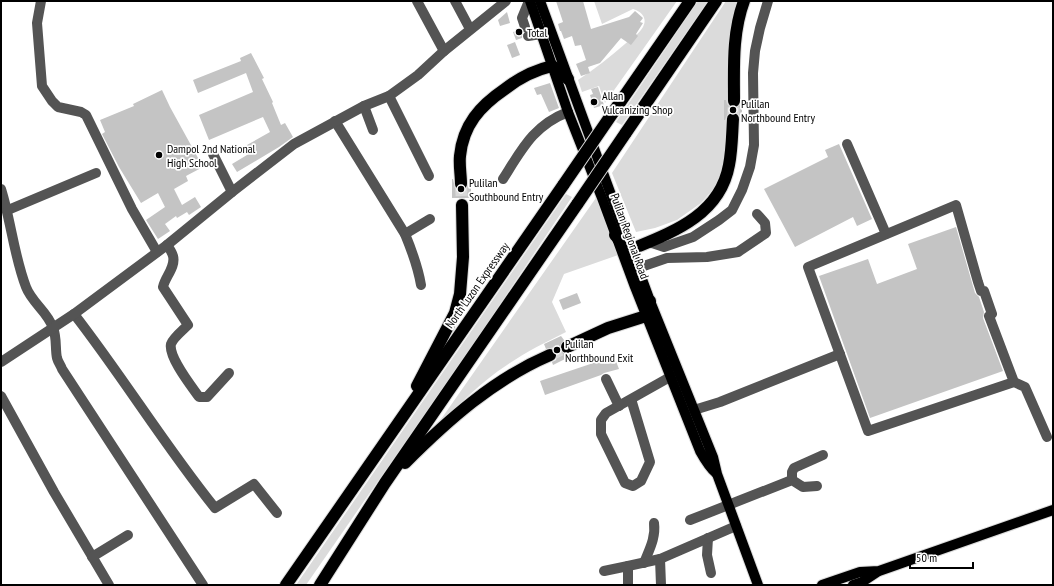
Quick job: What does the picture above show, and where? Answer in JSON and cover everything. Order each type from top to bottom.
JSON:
[{"type":"highway","name":"North Luzon Expressway","points":[[286,585],[690,1]]},
{"type":"highway","points":[[320,585],[384,483],[716,1]]},
{"type":"highway","points":[[734,101],[737,27],[744,1]]},
{"type":"highway","points":[[461,184],[460,156],[467,128],[474,116],[494,96],[510,85],[538,70],[552,66],[562,72],[568,79]]},
{"type":"highway","points":[[615,235],[629,250],[671,233],[692,221],[706,210],[723,184],[729,166],[733,119]]},
{"type":"highway","points":[[396,428],[455,313],[462,279],[462,205]]},
{"type":"highway","points":[[566,348],[608,328],[646,316],[650,308],[650,301]]},
{"type":"highway","points":[[384,483],[436,432],[498,383],[534,362],[550,355]]},
{"type":"main road","name":"Pulilan Regional Road","points":[[529,1],[568,112],[670,377],[700,451],[712,470],[717,474]]},
{"type":"main road","name":"Pulilan Regional Road","points":[[540,1],[650,301],[713,457],[717,474],[758,585]]},
{"type":"main road","points":[[853,585],[862,582],[879,571],[1053,510]]},
{"type":"main road","points":[[822,585],[860,572],[879,571]]},
{"type":"street","points":[[41,1],[37,23],[42,86],[58,107],[81,112],[86,115],[132,209],[156,252]]},
{"type":"street","points":[[418,1],[444,51]]},
{"type":"street","points":[[455,1],[470,30]]},
{"type":"street","points":[[1,362],[74,314],[167,245],[294,144],[364,106],[389,96],[418,75],[470,30],[495,5],[506,1]]},
{"type":"street","points":[[529,1],[522,18],[526,32],[541,34]]},
{"type":"street","points":[[649,242],[664,247],[693,237],[732,210],[742,190],[750,167],[754,145],[754,51],[768,1]]},
{"type":"street","points":[[389,96],[429,176]]},
{"type":"street","points":[[364,106],[373,130]]},
{"type":"street","points":[[503,179],[520,152],[536,132],[550,120],[568,112]]},
{"type":"street","points":[[335,121],[414,253],[419,270],[421,285]]},
{"type":"street","points":[[847,144],[886,234]]},
{"type":"street","points":[[214,154],[232,192]]},
{"type":"street","points":[[8,210],[96,172]]},
{"type":"street","points":[[1,189],[8,210],[17,254],[26,287],[31,297],[47,317],[53,328],[57,358],[62,370],[204,585]]},
{"type":"street","points":[[1014,382],[989,316],[992,314],[984,291],[981,291],[978,282],[956,205],[808,267],[868,431],[1014,382],[1025,387],[1046,437]]},
{"type":"street","points":[[638,268],[667,258],[707,257],[738,252],[766,232],[765,223],[757,214]]},
{"type":"street","points":[[404,234],[430,219]]},
{"type":"street","points":[[167,245],[173,257],[172,266],[163,287],[188,325],[171,343],[171,349],[175,361],[199,398],[206,397],[229,373]]},
{"type":"street","points":[[74,314],[194,482],[215,508],[254,484],[277,513]]},
{"type":"street","points":[[694,410],[720,402],[840,354]]},
{"type":"street","points":[[631,399],[650,462],[641,482],[633,486],[625,483],[601,434],[601,420],[606,413],[670,377]]},
{"type":"street","points":[[606,379],[619,406]]},
{"type":"street","points":[[1,396],[92,557],[104,583]]},
{"type":"street","points":[[792,480],[792,472],[794,468],[823,455]]},
{"type":"street","points":[[792,480],[803,487],[817,486]]},
{"type":"street","points":[[690,520],[792,480]]},
{"type":"street","points":[[644,563],[653,541],[655,532],[654,523]]},
{"type":"street","points":[[604,571],[660,559],[736,526]]},
{"type":"street","points":[[92,557],[128,535]]},
{"type":"street","points":[[708,538],[707,555],[712,573]]},
{"type":"street","points":[[660,559],[661,585]]},
{"type":"street","points":[[628,566],[628,585]]},
{"type":"shaded area","points":[[594,1],[677,1],[605,103],[599,86],[582,92],[578,80],[602,63],[637,34],[643,27],[645,21],[643,15],[639,11],[633,9],[602,24]]},
{"type":"shaded area","points":[[698,1],[708,1],[622,125],[616,122]]},
{"type":"shaded area","points":[[726,1],[739,1],[733,32],[729,141],[724,166],[714,188],[701,203],[677,220],[655,228],[636,232],[612,173]]},
{"type":"shaded area","points":[[566,194],[572,197],[480,334],[306,585],[296,585]]},
{"type":"shaded area","points":[[598,195],[621,254],[564,274],[552,302],[566,332],[529,351],[498,371],[471,393],[437,425]]},
{"type":"building","points":[[556,1],[583,1],[591,29],[629,17],[635,11],[643,18],[640,22],[643,23],[636,34],[638,36],[631,45],[621,38],[600,63],[588,67],[590,73],[581,76],[576,64],[586,60],[581,45],[575,46],[572,36],[564,39],[558,24],[563,22]]},
{"type":"building","points":[[507,12],[510,23],[500,26],[498,20]]},
{"type":"building","points":[[519,30],[522,33],[522,38],[516,40],[513,32]]},
{"type":"building","points":[[515,42],[520,55],[512,58],[507,45]]},
{"type":"building","points":[[251,53],[264,78],[262,79],[273,102],[272,103],[281,125],[285,123],[293,137],[237,172],[232,164],[252,152],[247,145],[270,132],[263,117],[209,140],[199,115],[253,92],[246,73],[198,93],[193,80],[241,61],[240,58]]},
{"type":"building","points":[[550,83],[559,108],[549,112],[541,94],[537,95],[534,88]]},
{"type":"building","points":[[598,87],[604,105],[594,108],[590,95],[593,94],[591,89]]},
{"type":"building","name":"Dampol 2nd National High School","points":[[162,90],[203,167],[186,176],[188,181],[174,189],[182,205],[195,197],[201,207],[189,215],[187,212],[177,218],[176,216],[165,224],[170,231],[158,239],[146,220],[165,207],[158,193],[141,203],[119,167],[102,134],[105,132],[100,120],[134,106],[133,104]]},
{"type":"building","points":[[724,100],[726,100],[730,107],[734,108],[740,105],[742,100],[742,120],[740,120],[740,116],[737,113],[733,112],[727,115],[724,120]]},
{"type":"building","points":[[839,144],[872,219],[857,226],[853,217],[795,247],[764,189],[828,157],[825,150]]},
{"type":"building","name":"Pulilan Southbound Entry","points":[[452,179],[455,188],[461,191],[467,188],[468,179],[471,179],[471,198],[452,198]]},
{"type":"building","points":[[956,227],[975,293],[979,297],[984,312],[983,318],[1003,371],[870,418],[819,276],[868,259],[877,284],[917,269],[908,244]]},
{"type":"building","points":[[577,293],[581,303],[563,310],[559,300]]},
{"type":"building","name":"Pulilan Northbound Exit","points":[[561,336],[564,340],[560,346],[560,350],[566,354],[570,354],[571,356],[553,365],[552,362],[556,360],[557,351],[551,348],[546,349],[544,344]]},
{"type":"building","points":[[614,356],[619,369],[545,395],[540,381]]},
{"type":"tunnel","points":[[733,119],[734,101]]},
{"type":"tunnel","points":[[461,184],[462,205]]},
{"type":"tunnel","points":[[550,355],[567,347]]},
{"type":"place","name":"Total","points":[[519,32]]},
{"type":"place","name":"Allan Vulcanizing Shop","points":[[594,102]]},
{"type":"place","name":"Pulilan Northbound Entry","points":[[733,110]]},
{"type":"place","name":"Dampol 2nd National High School","points":[[159,155]]},
{"type":"place","name":"Pulilan Southbound Entry","points":[[461,189]]},
{"type":"place","name":"Pulilan Northbound Exit","points":[[557,350]]}]
